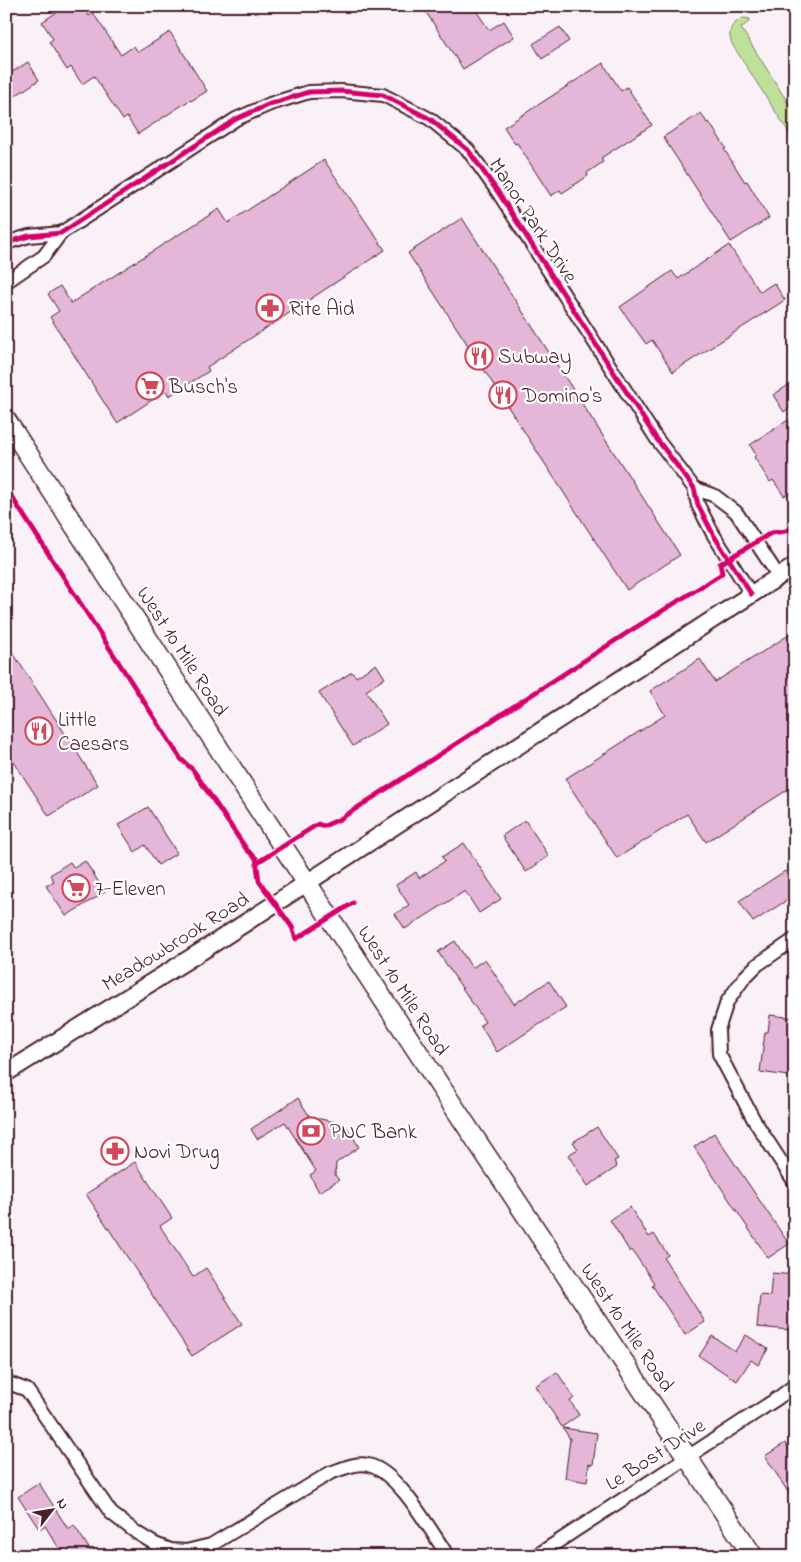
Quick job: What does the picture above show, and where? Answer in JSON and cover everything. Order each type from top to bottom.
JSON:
[{"type":"main road","name":"West 10 Mile Road","points":[[6,420],[306,882],[753,1556]]},
{"type":"street","name":"Manor Park Drive","points":[[6,282],[44,256],[61,232],[244,115],[270,104],[309,92],[341,91],[382,95],[430,119],[468,150],[498,192],[656,438],[694,488],[698,505],[709,527],[751,594]]},
{"type":"street","name":"Manor Park Drive","points":[[6,243],[29,236],[61,232]]},
{"type":"street","points":[[694,488],[715,496],[736,512],[778,577]]},
{"type":"street","name":"Meadowbrook Road","points":[[6,1073],[205,949],[795,566]]},
{"type":"street","points":[[795,939],[757,965],[744,978],[727,1002],[718,1030],[719,1054],[754,1120],[795,1183]]},
{"type":"street","points":[[6,1384],[27,1390],[111,1513],[155,1544],[180,1553],[211,1545],[330,1473],[366,1464],[383,1470],[399,1485],[448,1556]]},
{"type":"street","name":"Le Bost Drive","points":[[536,1556],[778,1398],[795,1384]]},
{"type":"green space","points":[[744,18],[750,19],[750,21],[741,28],[795,114],[795,142],[732,44],[731,28],[736,22]]},
{"type":"water","points":[[310,6],[352,6],[346,10]]},
{"type":"building","points":[[66,6],[83,6],[89,16],[93,13],[121,55],[134,46],[138,52],[170,32],[207,91],[138,134],[127,117],[123,120],[94,76],[82,84],[71,67],[67,70],[49,42],[53,39],[42,22]]},
{"type":"building","points":[[422,6],[473,6],[489,30],[504,21],[514,37],[463,69]]},
{"type":"building","points":[[560,27],[569,41],[542,59],[533,44]]},
{"type":"building","points":[[28,62],[39,80],[6,102],[6,76]]},
{"type":"building","points":[[603,63],[621,91],[627,87],[652,125],[601,158],[603,162],[587,173],[588,176],[562,193],[560,190],[551,196],[517,143],[515,144],[504,127]]},
{"type":"building","points":[[701,113],[726,148],[724,149],[745,182],[747,181],[769,218],[731,242],[663,137]]},
{"type":"building","points":[[324,160],[385,250],[207,367],[209,371],[169,396],[166,391],[117,423],[50,317],[59,311],[48,294],[60,286],[71,303],[219,209],[228,223]]},
{"type":"building","points":[[462,218],[680,555],[627,590],[408,253]]},
{"type":"building","points":[[729,245],[760,292],[774,283],[785,300],[673,372],[652,340],[646,344],[620,307],[672,271],[678,279]]},
{"type":"building","points":[[795,381],[795,404],[784,412],[773,395]]},
{"type":"building","points":[[788,420],[795,431],[795,490],[784,496],[773,480],[770,482],[754,457],[756,455],[750,445]]},
{"type":"building","points":[[795,631],[795,785],[706,842],[687,814],[617,858],[565,779],[665,715],[650,691],[700,659],[715,682]]},
{"type":"building","points":[[6,642],[98,785],[49,816],[6,750]]},
{"type":"building","points":[[376,664],[385,678],[366,691],[387,724],[353,746],[319,693],[352,672],[356,677]]},
{"type":"building","points":[[148,807],[177,853],[158,865],[145,845],[135,852],[118,825]]},
{"type":"building","points":[[525,820],[549,856],[526,872],[502,836]]},
{"type":"building","points":[[464,843],[501,899],[479,913],[465,891],[405,929],[395,914],[409,905],[396,885],[416,872],[419,878],[445,861],[442,857]]},
{"type":"building","name":"7-Eleven","points":[[85,861],[105,892],[66,916],[46,886],[54,881],[50,875],[70,862],[74,868]]},
{"type":"building","points":[[785,871],[795,886],[795,895],[753,922],[739,901]]},
{"type":"building","points":[[455,941],[472,968],[485,959],[514,1004],[549,981],[566,1007],[497,1052],[480,1025],[485,1022],[438,952]]},
{"type":"building","points":[[770,1015],[795,1018],[788,1076],[760,1072],[765,1032],[768,1032]]},
{"type":"building","points":[[298,1098],[310,1117],[345,1124],[359,1147],[336,1163],[335,1175],[339,1180],[319,1192],[310,1175],[316,1171],[285,1122],[257,1139],[251,1129]]},
{"type":"building","points":[[597,1127],[618,1159],[614,1161],[617,1167],[588,1186],[568,1155],[578,1149],[573,1142]]},
{"type":"building","points":[[714,1133],[789,1244],[768,1258],[694,1147]]},
{"type":"building","points":[[135,1162],[172,1218],[160,1226],[193,1277],[206,1268],[242,1324],[192,1356],[86,1194]]},
{"type":"building","points":[[630,1207],[649,1237],[654,1234],[668,1255],[664,1258],[705,1322],[685,1335],[652,1285],[654,1283],[632,1250],[630,1252],[610,1220]]},
{"type":"building","points":[[772,1273],[795,1275],[790,1330],[757,1327],[760,1295],[770,1296]]},
{"type":"building","points":[[746,1335],[768,1349],[758,1365],[751,1360],[737,1381],[699,1356],[712,1336],[735,1351]]},
{"type":"building","points":[[557,1372],[574,1398],[570,1401],[579,1415],[562,1427],[535,1386]]},
{"type":"building","points":[[563,1428],[597,1433],[593,1465],[589,1464],[587,1482],[565,1478],[570,1439]]},
{"type":"building","points":[[785,1443],[795,1458],[795,1503],[765,1456]]},
{"type":"building","points":[[39,1483],[68,1529],[74,1525],[94,1556],[64,1556],[45,1526],[39,1529],[18,1497]]},
{"type":"cycle path","points":[[6,243],[29,236],[61,233],[236,119],[270,104],[309,92],[341,91],[383,95],[430,119],[468,150],[498,192],[656,438],[694,488],[698,505],[713,534],[751,594]]},
{"type":"cycle path","points":[[6,488],[181,759],[193,770],[247,850],[256,858],[259,881],[292,927],[296,939],[353,903]]},
{"type":"cycle path","points":[[258,862],[318,824],[324,826],[340,819],[630,631],[720,575],[722,573],[720,564],[771,533],[786,531],[795,525]]},
{"type":"place","name":"Rite Aid","points":[[270,308]]},
{"type":"place","name":"Subway","points":[[479,356]]},
{"type":"place","name":"Busch's","points":[[150,386]]},
{"type":"place","name":"Domino's","points":[[503,395]]},
{"type":"place","name":"Little Caesars","points":[[39,731]]},
{"type":"place","name":"7-Eleven","points":[[76,888]]},
{"type":"place","name":"PNC Bank","points":[[311,1131]]},
{"type":"place","name":"Novi Drug","points":[[115,1151]]}]
